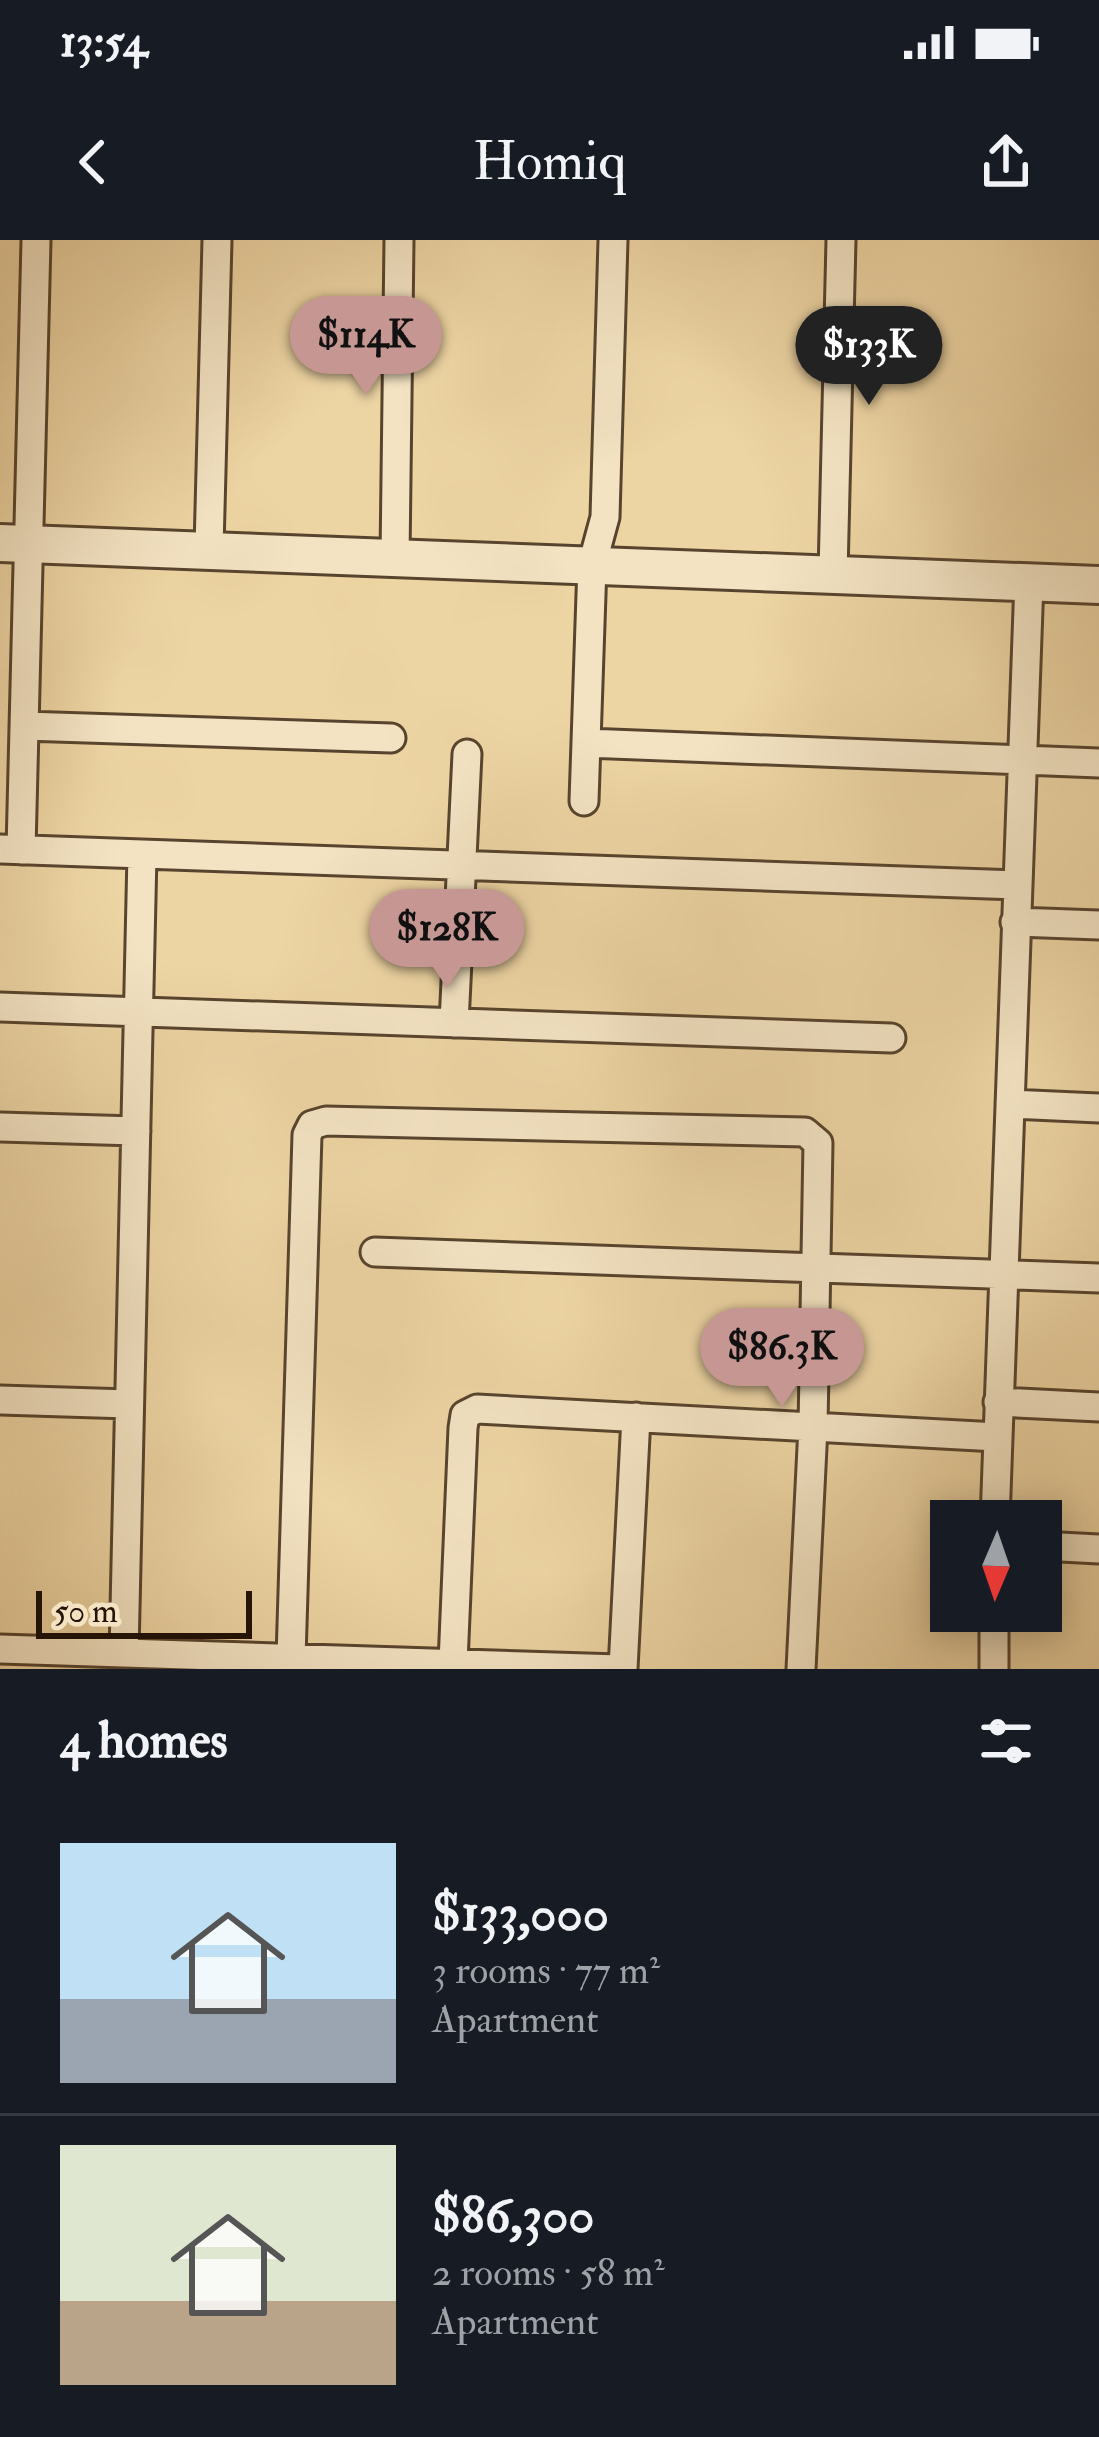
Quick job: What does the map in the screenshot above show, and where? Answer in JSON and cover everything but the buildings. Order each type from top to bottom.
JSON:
[{"type":"street","points":[[36,240],[13,543],[24,726],[11,850],[1017,885]]},
{"type":"street","points":[[209,548],[217,240]]},
{"type":"street","points":[[395,556],[399,240]]},
{"type":"street","points":[[584,801],[592,566],[605,517],[613,240]]},
{"type":"street","points":[[833,574],[841,240]]},
{"type":"street","points":[[13,543],[1099,585]]},
{"type":"street","points":[[996,1500],[1029,581]]},
{"type":"street","points":[[24,726],[391,738]]},
{"type":"street","points":[[586,743],[1099,763]]},
{"type":"street","points":[[454,1023],[467,754]]},
{"type":"street","points":[[124,1653],[142,854]]},
{"type":"street","points":[[1016,922],[1099,925]]},
{"type":"street","points":[[0,1007],[891,1038]]},
{"type":"street","points":[[1010,1104],[1099,1108]]},
{"type":"street","points":[[291,1658],[307,1135],[312,1125],[326,1120],[805,1132],[818,1143],[813,1427],[800,1669]]},
{"type":"street","points":[[0,1127],[136,1130]]},
{"type":"street","points":[[375,1252],[1099,1278]]},
{"type":"street","points":[[0,1400],[129,1404]]},
{"type":"street","points":[[998,1402],[1099,1407]]},
{"type":"street","points":[[453,1663],[465,1415],[477,1409],[997,1437]]},
{"type":"street","points":[[0,1649],[621,1669],[636,1418]]},
{"type":"street","points":[[1062,1547],[1099,1550]]},
{"type":"street","points":[[994,1632],[994,1669]]}]
